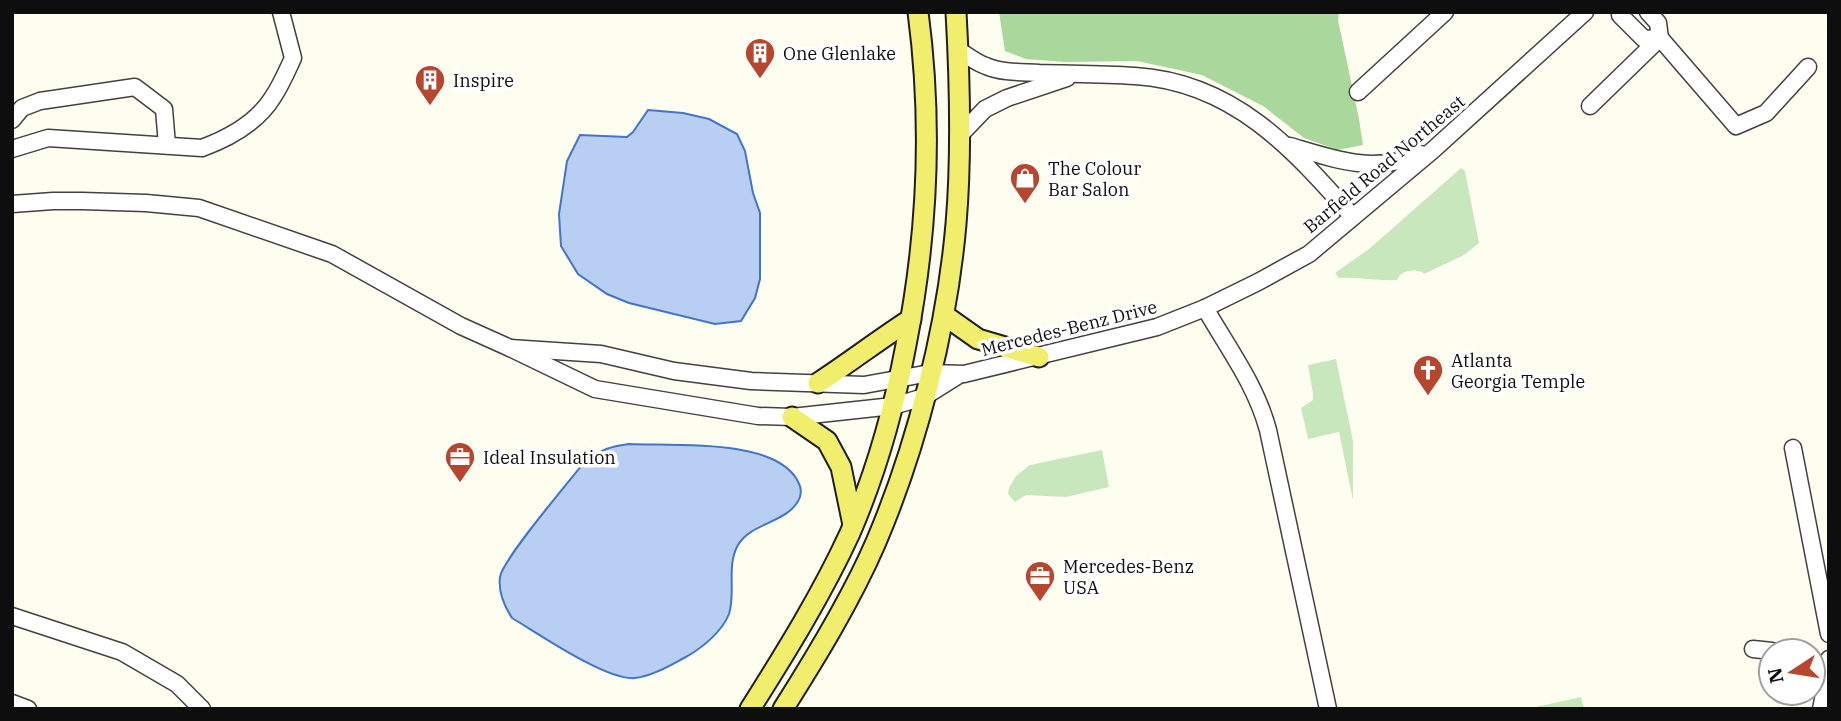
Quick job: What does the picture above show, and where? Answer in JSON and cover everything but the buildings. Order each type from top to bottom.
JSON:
[{"type":"main road","points":[[750,709],[829,576],[853,525],[869,486],[900,380],[925,219],[926,91],[918,12]]},
{"type":"main road","points":[[783,709],[854,590],[895,495],[915,434],[944,315],[956,224],[960,135],[956,12]]},
{"type":"main road","points":[[944,315],[978,339],[1039,357]]},
{"type":"main road","points":[[818,383],[911,319]]},
{"type":"main road","points":[[793,417],[827,441],[841,467],[853,525]]},
{"type":"street","points":[[12,149],[48,138],[202,148],[223,140],[249,124],[272,99],[293,58],[281,12]]},
{"type":"street","points":[[1358,92],[1445,12]]},
{"type":"street","name":"Barfield Road Northeast","points":[[1188,315],[1205,309],[1308,254],[1433,150],[1585,12]]},
{"type":"street","points":[[1620,12],[1644,39],[1660,38]]},
{"type":"street","points":[[1648,12],[1658,23],[1660,38],[1736,126],[1766,113],[1808,66]]},
{"type":"street","points":[[1590,106],[1660,38]]},
{"type":"street","points":[[958,50],[986,67],[1013,72],[1136,76],[1192,86],[1243,111],[1285,144],[1315,173],[1353,217]]},
{"type":"street","points":[[960,135],[985,109],[1007,98],[1079,74]]},
{"type":"street","points":[[12,120],[22,108],[40,101],[135,87],[164,109],[167,145]]},
{"type":"street","points":[[1285,144],[1329,158],[1364,165],[1398,162],[1433,150]]},
{"type":"street","name":"Mercedes-Benz Drive","points":[[12,204],[82,201],[199,208],[332,254],[461,326],[595,389],[758,416],[793,417],[893,406],[924,397],[959,375]]},
{"type":"street","points":[[1205,309],[1262,406],[1328,709]]},
{"type":"street","name":"Mercedes-Benz Drive","points":[[510,348],[601,354],[674,371],[751,381],[864,385],[930,373],[959,375],[1157,327],[1188,315]]},
{"type":"street","points":[[1793,448],[1829,634]]},
{"type":"street","points":[[12,616],[122,652],[177,684],[202,709]]},
{"type":"street","points":[[1753,649],[1757,649]]},
{"type":"street","points":[[1821,709],[1829,659]]},
{"type":"street","points":[[12,703],[28,709]]},
{"type":"green space","points":[[999,12],[1339,12],[1338,20],[1363,145],[1338,150],[1304,138],[1263,106],[1202,75],[1137,61],[1065,62],[1026,59],[1005,51]]},
{"type":"green space","points":[[1461,168],[1465,171],[1479,243],[1464,255],[1424,274],[1408,271],[1397,280],[1339,278],[1335,273],[1369,249]]},
{"type":"green space","points":[[1336,359],[1353,441],[1353,500],[1339,432],[1308,439],[1301,408],[1313,400],[1308,365]]},
{"type":"green space","points":[[1102,450],[1109,487],[1066,497],[1026,495],[1015,502],[1008,494],[1016,476],[1030,465]]},
{"type":"green space","points":[[1581,697],[1584,709],[1527,709]]},
{"type":"water","points":[[648,110],[683,113],[709,119],[737,134],[745,151],[753,193],[760,213],[760,279],[755,298],[741,321],[715,324],[629,303],[607,294],[578,274],[561,246],[559,214],[567,161],[580,135],[627,137]]},
{"type":"water","points":[[629,444],[719,447],[765,456],[783,465],[796,478],[801,492],[795,506],[788,512],[752,531],[738,545],[734,553],[729,614],[716,633],[684,658],[654,673],[635,678],[623,677],[591,665],[512,618],[500,588],[500,577],[512,554],[586,460],[606,449]]},
{"type":"place","name":"One Glenlake","points":[[760,80]]},
{"type":"place","name":"Inspire","points":[[430,107]]},
{"type":"place","name":"The Colour Bar Salon","points":[[1025,205]]},
{"type":"place","name":"Atlanta Georgia Temple","points":[[1428,397]]},
{"type":"place","name":"Ideal Insulation","points":[[460,484]]},
{"type":"place","name":"Mercedes-Benz USA","points":[[1040,603]]}]
